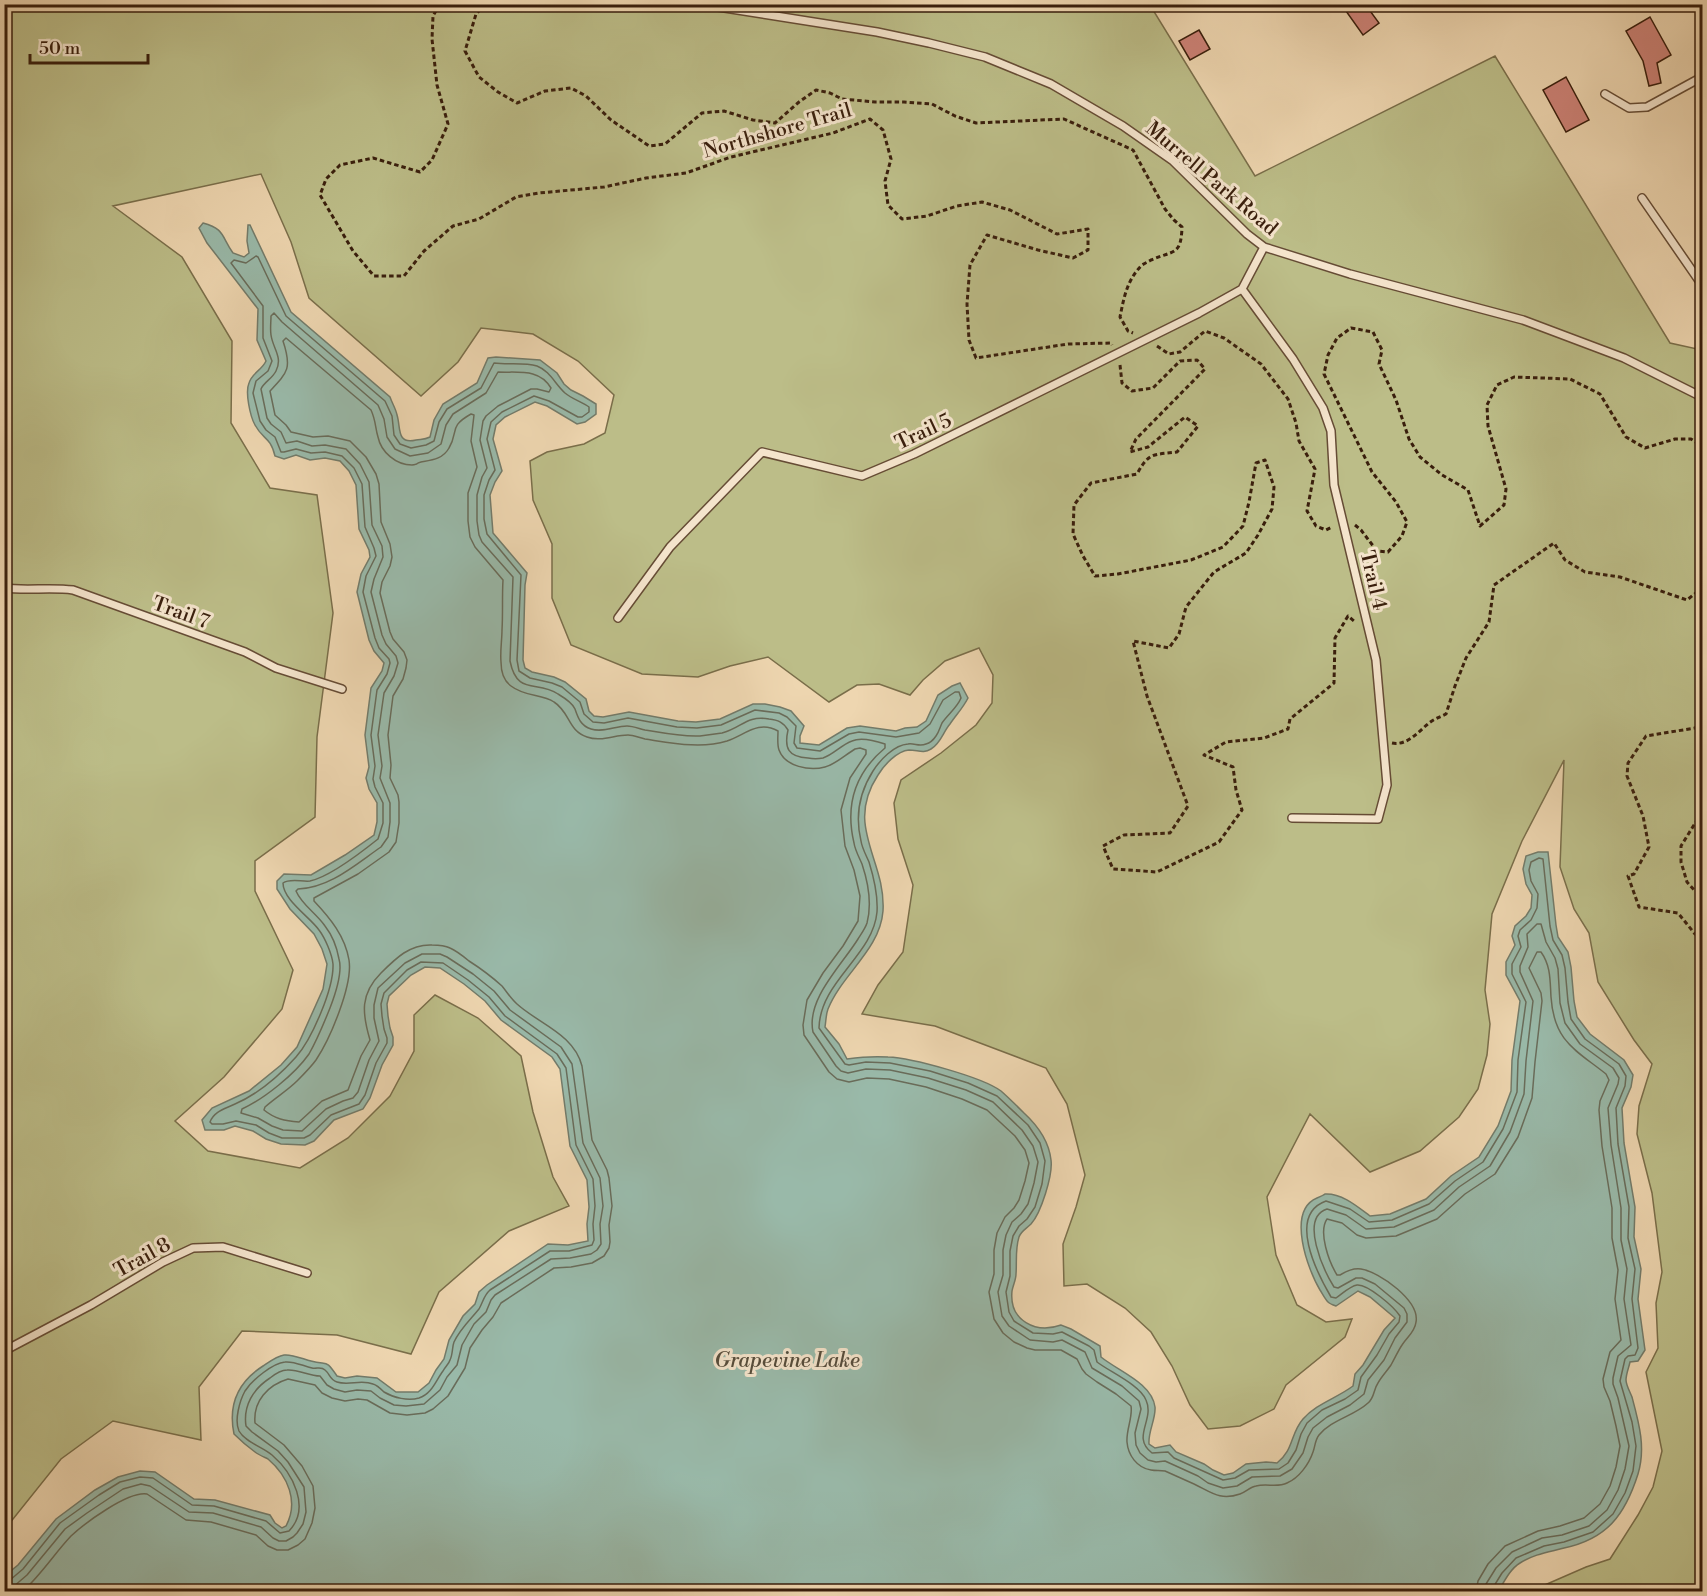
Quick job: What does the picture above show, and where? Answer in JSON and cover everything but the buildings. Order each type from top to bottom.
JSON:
[{"type":"lane","name":"Murrell Park Road","points":[[699,4],[877,32],[985,57],[1051,84],[1123,126],[1173,161],[1264,247],[1350,274],[1522,320],[1624,358],[1702,397]]},
{"type":"lane","points":[[1605,94],[1629,108],[1647,106],[1702,77]]},
{"type":"lane","points":[[1642,198],[1702,285]]},
{"type":"lane","points":[[1242,290],[1264,247]]},
{"type":"lane","name":"Trail 5","points":[[618,618],[670,547],[762,452],[862,476],[914,454],[1242,290]]},
{"type":"lane","name":"Trail 4","points":[[1242,290],[1293,358],[1323,408],[1331,431],[1334,484],[1376,660],[1387,785],[1377,819],[1292,818]]},
{"type":"lane","name":"Trail 7","points":[[4,588],[73,590],[245,652],[276,668],[342,689]]},
{"type":"lane","name":"Trail 8","points":[[4,1351],[91,1305],[163,1262],[193,1248],[223,1247],[307,1274]]},
{"type":"path","name":"Northshore Trail","points":[[440,4],[433,16],[432,39],[436,86],[448,124],[432,160],[420,172],[373,158],[340,165],[326,179],[320,195],[353,251],[374,276],[404,276],[424,251],[453,226],[479,219],[516,197],[604,187],[646,178],[686,173],[731,157],[833,133],[870,119],[883,130],[891,159],[885,181],[888,205],[902,219],[927,216],[957,206],[982,202],[1010,210],[1057,234],[1088,229],[1088,250],[1073,258],[987,235],[970,265],[967,304],[969,340],[976,358],[1068,344],[1111,343],[1116,354]]},
{"type":"path","name":"Northshore Trail","points":[[486,4],[476,14],[465,51],[479,77],[517,103],[545,91],[570,88],[586,96],[611,120],[649,146],[665,144],[702,113],[724,111],[753,120],[774,123],[816,90],[842,99],[932,104],[955,116],[976,123],[1064,119],[1133,150],[1165,209],[1182,227],[1182,243],[1174,252],[1143,264],[1125,289],[1119,317],[1128,331],[1169,354],[1180,352],[1205,331],[1224,338],[1261,364],[1288,399],[1299,441],[1315,470],[1307,511],[1316,526],[1326,530],[1343,524]]},
{"type":"path","points":[[1343,524],[1350,521],[1361,530],[1377,551],[1389,552],[1402,536],[1407,522],[1396,502],[1372,472],[1324,374],[1328,355],[1337,338],[1352,328],[1373,332],[1382,350],[1379,364],[1396,400],[1409,439],[1420,457],[1442,475],[1468,490],[1480,526],[1504,505],[1506,489],[1488,426],[1487,405],[1497,385],[1514,377],[1570,379],[1600,394],[1626,437],[1646,448],[1675,439],[1691,439],[1702,446]]},
{"type":"path","points":[[1116,354],[1122,383],[1132,391],[1153,388],[1180,361],[1197,360],[1205,369],[1136,439],[1130,452],[1148,447],[1185,417],[1198,426],[1177,452],[1156,454],[1145,460],[1137,474],[1091,483],[1074,505],[1073,534],[1095,576],[1118,574],[1191,560],[1223,547],[1243,526],[1256,463],[1265,460],[1274,487],[1272,508],[1258,535],[1246,553],[1214,572],[1186,607],[1179,634],[1169,648],[1133,641],[1148,696],[1188,806],[1170,833],[1124,835],[1103,846],[1113,869],[1157,872],[1219,842],[1242,810],[1233,767],[1204,755],[1226,742],[1264,738],[1288,729],[1290,719],[1334,683],[1335,638],[1347,616],[1369,630]]},
{"type":"path","points":[[1388,742],[1396,744],[1408,741],[1432,721],[1446,714],[1466,658],[1489,622],[1494,585],[1554,543],[1565,560],[1585,572],[1620,577],[1687,600],[1702,588]]},
{"type":"path","points":[[1702,720],[1695,728],[1646,736],[1628,763],[1627,776],[1643,816],[1649,847],[1634,874],[1628,876],[1639,907],[1678,913],[1695,934],[1702,937]]},
{"type":"path","points":[[1702,746],[1700,752],[1702,775]]},
{"type":"path","points":[[1702,812],[1681,846],[1681,862],[1687,882],[1702,895]]},
{"type":"green space","points":[[5,5],[1150,5],[1255,176],[1495,56],[1670,343],[1702,350],[1702,1591],[1531,1591],[1610,1559],[1653,1487],[1662,1451],[1646,1372],[1658,1348],[1656,1303],[1662,1272],[1652,1193],[1637,1134],[1639,1106],[1652,1064],[1634,1040],[1598,982],[1589,933],[1574,909],[1560,867],[1564,760],[1522,841],[1492,914],[1485,990],[1490,1024],[1487,1055],[1478,1089],[1459,1117],[1420,1151],[1370,1172],[1310,1114],[1267,1197],[1276,1255],[1297,1305],[1326,1322],[1352,1319],[1345,1337],[1286,1385],[1274,1409],[1240,1426],[1208,1429],[1190,1405],[1172,1366],[1151,1332],[1125,1308],[1087,1284],[1064,1286],[1063,1244],[1085,1175],[1067,1104],[1046,1068],[935,1026],[862,1014],[878,985],[903,952],[913,885],[898,839],[894,803],[901,780],[941,753],[976,725],[992,703],[993,675],[979,648],[945,661],[910,695],[879,684],[857,685],[829,702],[768,657],[698,677],[642,674],[571,645],[552,598],[552,544],[533,500],[530,461],[547,452],[584,444],[605,433],[614,395],[578,361],[533,334],[481,328],[458,362],[421,396],[309,298],[291,242],[261,174],[113,206],[182,257],[232,341],[231,423],[270,488],[317,495],[333,613],[317,737],[315,817],[255,861],[255,891],[293,970],[282,1009],[224,1077],[175,1121],[208,1151],[300,1168],[348,1138],[390,1096],[414,1051],[414,1015],[435,995],[478,1018],[521,1056],[533,1112],[553,1177],[569,1206],[509,1231],[439,1292],[411,1354],[337,1335],[242,1331],[199,1387],[201,1440],[113,1421],[61,1459],[5,1529]]},
{"type":"water","name":"Grapevine Lake","points":[[203,223],[219,231],[233,253],[244,257],[249,253],[247,241],[248,225],[250,225],[291,312],[390,397],[400,434],[405,440],[430,437],[434,420],[443,404],[477,383],[488,358],[540,360],[557,373],[571,390],[596,404],[596,414],[585,422],[577,424],[547,406],[535,402],[505,417],[496,425],[493,439],[502,471],[490,495],[493,533],[527,573],[523,660],[525,668],[565,682],[586,699],[589,711],[594,716],[603,717],[629,712],[696,722],[720,719],[753,704],[765,704],[791,711],[804,726],[800,743],[819,745],[847,728],[860,726],[896,731],[917,727],[926,721],[938,695],[960,683],[968,698],[937,744],[925,751],[909,750],[896,756],[881,771],[869,794],[865,811],[865,827],[879,875],[883,911],[875,938],[834,996],[827,1011],[825,1027],[839,1044],[847,1059],[899,1058],[963,1074],[992,1086],[1016,1105],[1042,1134],[1048,1147],[1051,1167],[1039,1211],[1019,1237],[1016,1276],[1012,1291],[1015,1310],[1026,1323],[1042,1328],[1061,1325],[1100,1346],[1101,1357],[1141,1384],[1153,1399],[1155,1407],[1149,1444],[1155,1448],[1170,1445],[1176,1452],[1224,1475],[1233,1473],[1246,1464],[1277,1463],[1286,1453],[1303,1419],[1314,1409],[1353,1386],[1355,1374],[1384,1330],[1395,1318],[1370,1297],[1358,1291],[1336,1306],[1328,1302],[1315,1281],[1306,1256],[1301,1228],[1303,1215],[1308,1205],[1325,1194],[1344,1198],[1370,1216],[1390,1214],[1426,1199],[1451,1176],[1479,1157],[1498,1126],[1511,1091],[1512,1060],[1520,1001],[1506,975],[1506,962],[1515,945],[1512,936],[1515,926],[1531,908],[1532,895],[1526,884],[1523,869],[1526,856],[1548,852],[1558,937],[1568,952],[1577,1017],[1590,1034],[1624,1060],[1633,1075],[1631,1087],[1622,1108],[1624,1143],[1635,1207],[1634,1237],[1641,1269],[1638,1299],[1645,1350],[1638,1361],[1630,1362],[1626,1380],[1639,1426],[1641,1455],[1633,1489],[1612,1523],[1592,1538],[1579,1544],[1536,1555],[1520,1563],[1510,1572],[1498,1592],[5,1591],[7,1574],[18,1565],[56,1519],[95,1490],[118,1477],[140,1471],[155,1472],[194,1499],[215,1500],[270,1515],[282,1528],[286,1526],[290,1517],[291,1499],[286,1481],[268,1459],[252,1450],[234,1434],[232,1413],[234,1404],[241,1387],[254,1372],[276,1358],[290,1355],[326,1364],[337,1376],[377,1378],[396,1392],[418,1392],[429,1383],[444,1359],[449,1340],[463,1316],[475,1304],[479,1292],[548,1244],[568,1245],[588,1241],[587,1180],[570,1146],[560,1069],[552,1057],[501,1020],[485,1001],[440,968],[425,967],[411,975],[389,996],[387,1004],[393,1045],[363,1109],[334,1120],[314,1141],[305,1145],[281,1144],[253,1131],[235,1126],[224,1130],[205,1130],[202,1120],[212,1108],[249,1091],[281,1065],[297,1047],[323,989],[327,964],[322,949],[314,934],[290,909],[277,889],[277,881],[284,874],[311,875],[374,835],[377,803],[366,778],[369,767],[365,735],[371,688],[382,671],[384,663],[374,651],[369,640],[357,592],[361,574],[370,557],[359,529],[356,485],[349,471],[340,461],[325,458],[310,460],[296,455],[284,459],[275,456],[269,441],[255,425],[251,416],[248,387],[252,377],[266,361],[257,340],[258,309],[207,243],[199,228]]}]
